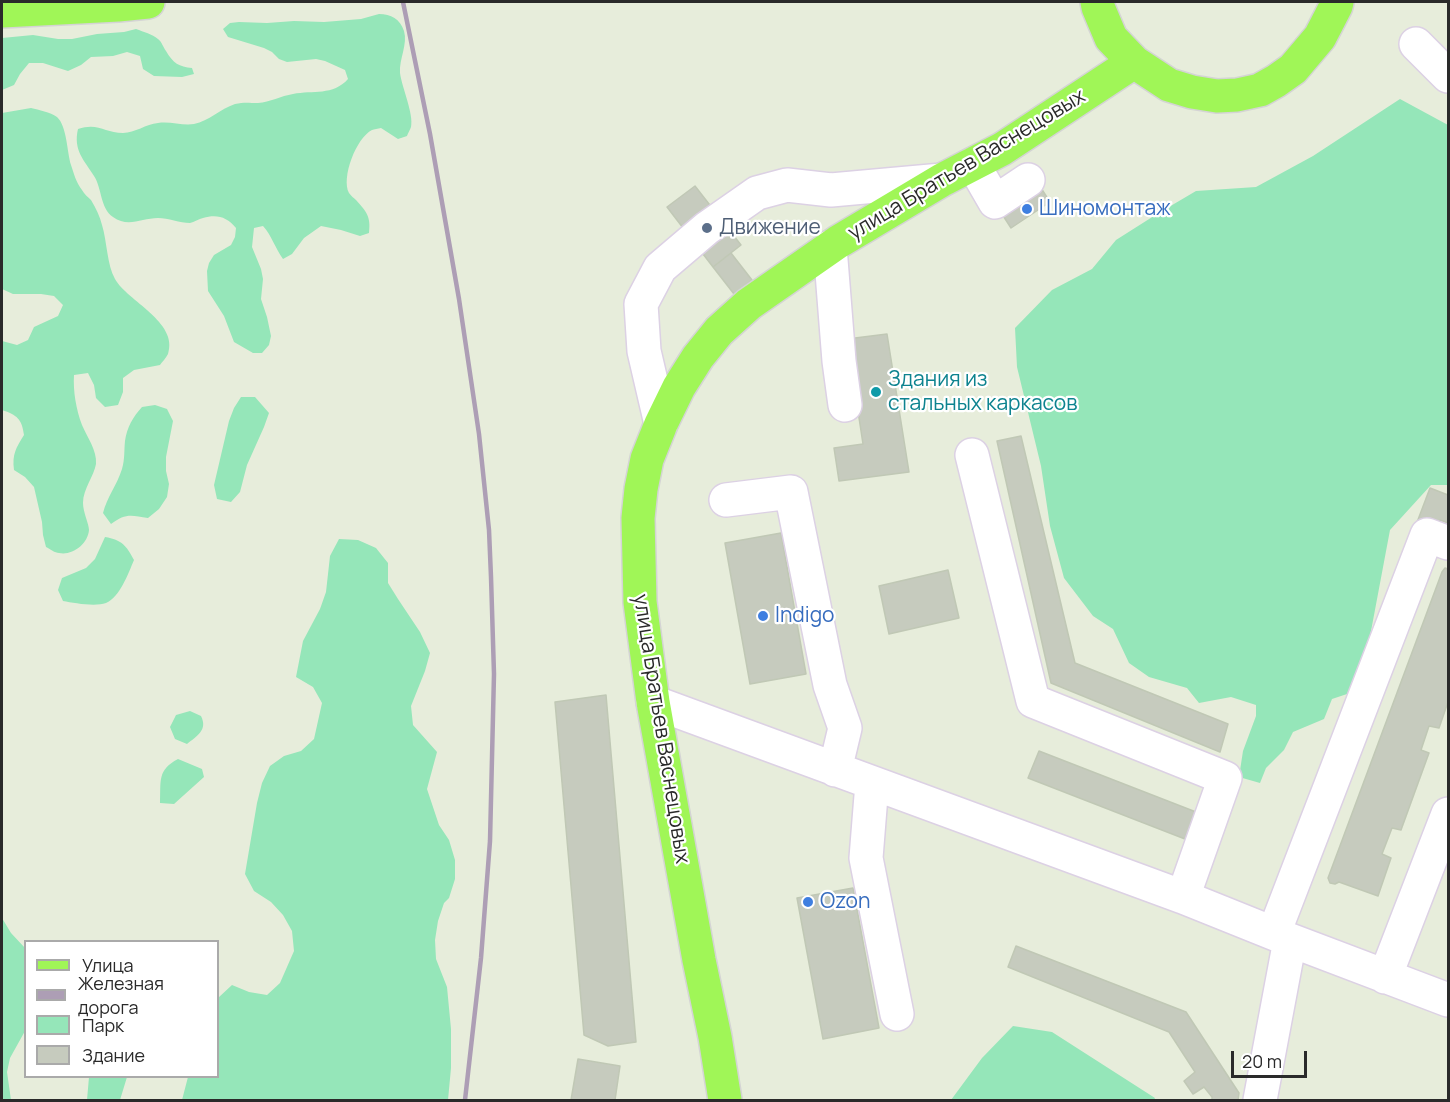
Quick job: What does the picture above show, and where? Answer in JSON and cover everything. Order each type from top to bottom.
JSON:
[{"type":"main road","points":[[2,11],[148,2]]},
{"type":"main road","points":[[1097,2],[1111,38],[1134,62],[1169,85],[1217,96],[1260,90],[1293,69],[1320,37],[1338,3]]},
{"type":"main road","name":"улица Братьев Васнецовых","points":[[725,1101],[653,702],[640,602],[638,518],[641,489],[647,459],[661,423],[679,387],[698,357],[719,331],[749,304],[830,247],[942,180],[1002,149],[1134,62]]},
{"type":"street","points":[[1416,45],[1449,76]]},
{"type":"street","points":[[973,164],[995,202],[1028,180]]},
{"type":"street","points":[[661,423],[644,351],[641,304],[660,268],[699,234],[757,193],[787,185],[831,190],[942,180]]},
{"type":"street","points":[[830,247],[839,361],[845,405]]},
{"type":"street","points":[[972,455],[1033,701],[1225,778],[1183,897]]},
{"type":"street","points":[[726,500],[791,492],[830,685],[845,728],[835,770]]},
{"type":"street","points":[[1260,1101],[1282,937],[1427,535],[1449,543]]},
{"type":"street","points":[[653,702],[1183,897],[1449,1000]]},
{"type":"street","points":[[872,783],[866,858],[897,1014]]},
{"type":"street","points":[[1385,977],[1449,814]]},
{"type":"green space","points":[[379,14],[394,18],[404,31],[405,41],[400,73],[411,115],[411,128],[407,136],[398,139],[381,128],[372,130],[361,141],[352,159],[347,186],[349,193],[367,215],[369,233],[360,236],[321,226],[304,238],[292,254],[283,259],[263,226],[254,228],[252,247],[261,269],[263,279],[261,299],[271,336],[269,345],[262,353],[253,353],[234,342],[224,316],[208,291],[209,263],[214,255],[231,245],[236,228],[229,221],[213,216],[190,223],[158,218],[124,222],[113,217],[103,203],[97,181],[78,149],[78,129],[96,127],[123,133],[158,123],[194,124],[235,104],[258,103],[293,94],[336,88],[348,79],[345,70],[316,59],[287,62],[264,48],[228,37],[223,29],[230,23],[239,22],[324,22],[361,19]]},
{"type":"green space","points":[[136,29],[158,39],[174,61],[183,67],[192,68],[194,74],[182,77],[154,76],[143,69],[140,56],[127,52],[113,56],[91,57],[68,71],[43,63],[29,63],[14,85],[2,90],[2,38],[33,35],[72,39]]},
{"type":"green space","points":[[1400,99],[1448,125],[1448,485],[1431,485],[1390,530],[1365,663],[1356,691],[1332,699],[1324,719],[1293,732],[1284,750],[1266,768],[1260,783],[1239,777],[1243,751],[1256,716],[1256,705],[1231,697],[1199,703],[1187,688],[1149,677],[1129,663],[1113,629],[1093,616],[1064,578],[1050,526],[1041,466],[1017,367],[1015,328],[1052,290],[1092,269],[1116,240],[1157,214],[1196,191],[1256,187],[1313,156]]},
{"type":"green space","points":[[31,108],[51,114],[60,121],[75,178],[91,200],[100,219],[110,267],[115,279],[159,322],[169,342],[168,354],[160,365],[134,370],[123,378],[123,392],[118,405],[105,407],[96,398],[94,385],[88,373],[74,375],[78,413],[93,449],[96,464],[83,498],[89,527],[88,535],[78,548],[69,553],[56,552],[46,547],[34,487],[14,470],[15,451],[24,435],[22,425],[15,416],[2,410],[2,341],[17,345],[28,340],[34,327],[58,316],[63,305],[54,296],[13,294],[2,289],[2,113]]},
{"type":"green space","points":[[241,397],[255,397],[269,413],[247,465],[240,492],[231,502],[217,499],[214,485],[229,421]]},
{"type":"green space","points":[[155,405],[167,409],[173,421],[166,457],[169,484],[167,497],[159,509],[148,518],[128,516],[111,524],[103,513],[122,469],[127,431],[133,418],[142,407]]},
{"type":"green space","points":[[105,537],[123,544],[134,560],[119,590],[111,600],[96,605],[63,601],[58,590],[62,578],[86,568],[95,559]]},
{"type":"green space","points":[[339,539],[358,540],[376,548],[388,563],[388,583],[420,632],[430,653],[411,706],[413,725],[437,752],[427,789],[439,825],[449,840],[455,860],[455,879],[438,921],[435,940],[436,959],[447,987],[451,1029],[448,1100],[182,1100],[188,1078],[219,1078],[219,997],[232,985],[249,992],[267,995],[280,983],[294,951],[292,931],[283,915],[271,902],[254,891],[245,874],[257,803],[262,783],[270,766],[284,756],[301,751],[314,739],[322,703],[313,687],[296,677],[303,641],[326,592],[330,556]]},
{"type":"green space","points":[[190,711],[201,716],[203,725],[200,732],[187,744],[175,739],[170,727],[176,715]]},
{"type":"green space","points":[[178,759],[202,769],[204,777],[174,804],[160,803],[163,772],[166,767]]},
{"type":"green space","points":[[2,918],[11,933],[24,947],[24,1033],[10,1058],[7,1072],[11,1100],[2,1100]]},
{"type":"green space","points":[[1013,1026],[1052,1032],[1155,1098],[1154,1100],[951,1100],[982,1058]]},
{"type":"green space","points":[[89,1078],[127,1078],[120,1100],[87,1100]]},
{"type":"building","points":[[695,186],[741,245],[713,267],[667,207]]},
{"type":"building","points":[[1041,188],[1050,202],[1011,228],[1002,214]]},
{"type":"building","points":[[731,253],[752,280],[734,294],[713,267]]},
{"type":"building","name":"Здания из стальных каркасов","points":[[887,334],[909,472],[839,481],[834,448],[863,444],[847,339]]},
{"type":"building","points":[[1021,436],[1075,663],[1228,724],[1220,752],[1051,683],[997,441]]},
{"type":"building","points":[[1430,488],[1448,495],[1448,523],[1440,520],[1436,532],[1416,525]]},
{"type":"building","points":[[781,533],[806,674],[750,684],[725,543]]},
{"type":"building","points":[[1445,568],[1448,569],[1448,702],[1439,728],[1429,726],[1421,750],[1429,753],[1401,830],[1392,828],[1382,854],[1391,858],[1378,896],[1339,882],[1330,883],[1328,878]]},
{"type":"building","points":[[948,570],[959,618],[889,634],[879,586]]},
{"type":"building","points":[[606,695],[636,1042],[608,1046],[584,1035],[555,702]]},
{"type":"building","points":[[1039,751],[1196,812],[1185,839],[1028,778]]},
{"type":"building","points":[[853,888],[879,1028],[823,1039],[797,898]]},
{"type":"building","points":[[1016,946],[1186,1012],[1239,1093],[1238,1100],[1212,1100],[1204,1087],[1193,1094],[1184,1081],[1195,1072],[1169,1032],[1008,967]]},
{"type":"building","points":[[578,1059],[620,1066],[615,1100],[571,1100]]},
{"type":"railway","points":[[403,2],[430,134],[459,299],[479,434],[489,530],[494,674],[490,841],[481,958],[465,1100]]},
{"type":"place","name":"Шиномонтаж","points":[[1027,209]]},
{"type":"place","name":"Движение","points":[[707,228]]},
{"type":"place","name":"Здания из стальных каркасов","points":[[876,392]]},
{"type":"place","name":"Indigo","points":[[763,616]]},
{"type":"place","name":"Ozon","points":[[808,902]]}]
